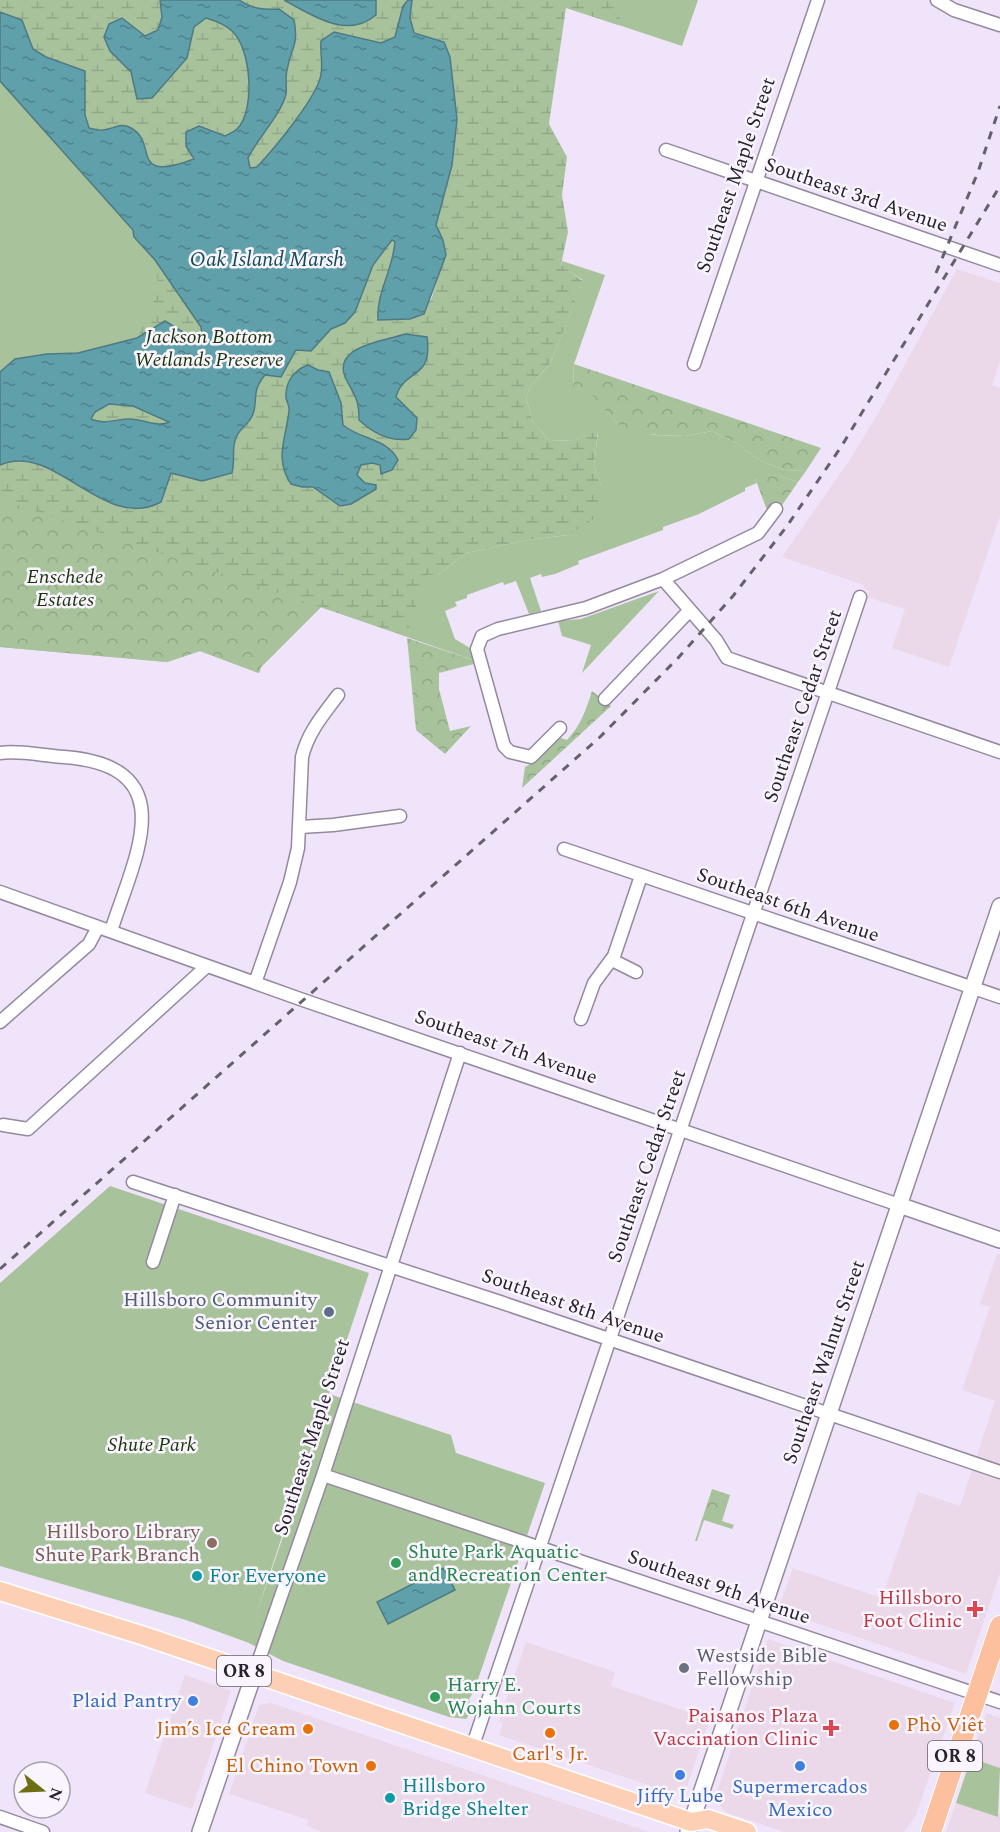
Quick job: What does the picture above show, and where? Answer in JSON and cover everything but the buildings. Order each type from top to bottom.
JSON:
[{"type":"highway","name":"OR 8","points":[[929,1827],[1000,1626]]},
{"type":"main road","name":"OR 8","points":[[8,1593],[472,1748],[693,1829],[708,1819],[747,1832]]},
{"type":"street","name":"Southeast Maple Street","points":[[694,364],[819,0]]},
{"type":"street","points":[[938,0],[954,10],[1000,25]]},
{"type":"street","name":"Southeast 3rd Avenue","points":[[666,150],[1000,265]]},
{"type":"street","points":[[560,728],[531,757],[510,752],[504,746],[477,649],[482,636],[498,629],[586,608],[663,579],[758,533],[776,509]]},
{"type":"street","points":[[663,579],[716,640],[727,658],[1000,752]]},
{"type":"street","name":"Southeast Cedar Street","points":[[472,1748],[860,597]]},
{"type":"street","points":[[605,699],[690,610]]},
{"type":"street","points":[[255,983],[290,882],[300,826],[302,757],[305,744],[310,732],[338,695]]},
{"type":"street","points":[[0,753],[101,762],[124,776],[136,791],[144,819],[142,839],[111,932]]},
{"type":"street","points":[[300,826],[333,825],[400,816]]},
{"type":"street","name":"Southeast 6th Avenue","points":[[564,849],[1000,997]]},
{"type":"street","points":[[581,1019],[594,983],[612,960],[641,876]]},
{"type":"street","name":"Southeast 7th Avenue","points":[[0,892],[255,983],[1000,1240]]},
{"type":"street","name":"Southeast Walnut Street","points":[[693,1829],[759,1621],[1000,906]]},
{"type":"street","points":[[0,1022],[90,944],[98,927]]},
{"type":"street","points":[[612,960],[636,972]]},
{"type":"street","points":[[3,1125],[28,1129],[207,966]]},
{"type":"street","name":"Southeast Maple Street","points":[[200,1832],[323,1475],[460,1053]]},
{"type":"street","name":"Southeast 8th Avenue","points":[[133,1182],[391,1266],[1000,1472]]},
{"type":"street","points":[[153,1262],[175,1195]]},
{"type":"street","name":"Southeast 9th Avenue","points":[[323,1475],[1000,1702]]},
{"type":"street","points":[[0,1817],[44,1832]]},
{"type":"shaded area","points":[[957,269],[1000,283],[1000,362],[992,385],[1000,388],[1000,516],[949,667],[892,648],[905,609],[867,597],[869,591],[863,588],[864,585],[782,557],[851,458],[880,410]]},
{"type":"shaded area","points":[[997,1254],[1000,1255],[1000,1573],[966,1674],[778,1610],[793,1568],[882,1598],[918,1492],[960,1506],[995,1401],[962,1390],[990,1307],[980,1304]]},
{"type":"shaded area","points":[[768,1639],[955,1703],[915,1817],[904,1832],[784,1832],[725,1812],[715,1797]]},
{"type":"shaded area","points":[[526,1642],[615,1672],[611,1686],[710,1719],[687,1787],[672,1793],[499,1735],[503,1723],[499,1721]]},
{"type":"shaded area","points":[[185,1675],[231,1691],[192,1809],[145,1793]]},
{"type":"shaded area","points":[[271,1703],[649,1832],[322,1832],[307,1826],[308,1820],[229,1794],[259,1705]]},
{"type":"shaded area","points":[[986,1713],[1000,1718],[1000,1768],[971,1758]]},
{"type":"shaded area","points":[[956,1803],[998,1817],[1000,1812],[1000,1832],[946,1832]]},
{"type":"green space","name":"Jackson Bottom Wetlands Preserve","points":[[0,0],[414,0],[439,574],[466,553],[528,540],[568,535],[602,487],[594,466],[598,432],[575,440],[550,441],[533,422],[526,398],[531,385],[550,364],[583,280],[561,266],[562,261],[605,275],[574,364],[573,388],[592,394],[620,427],[654,435],[685,436],[712,431],[738,444],[757,459],[784,470],[806,471],[798,482],[776,475],[755,479],[757,483],[745,488],[745,491],[699,514],[663,527],[663,530],[578,561],[579,564],[555,574],[542,577],[541,574],[530,578],[541,611],[529,614],[516,581],[504,585],[503,582],[467,595],[467,598],[455,602],[457,606],[445,611],[455,639],[470,648],[473,660],[321,607],[261,667],[259,673],[200,651],[167,662],[0,647]]},
{"type":"green space","points":[[0,0],[160,0],[162,17],[158,30],[110,51],[131,72],[138,99],[187,58],[194,27],[206,18],[223,25],[238,39],[247,64],[249,94],[243,120],[236,130],[225,136],[199,126],[194,159],[167,167],[154,164],[145,151],[142,139],[118,125],[104,130],[89,128],[85,115],[85,71],[46,57],[33,49],[22,20],[0,12]]},
{"type":"green space","points":[[239,0],[284,0],[325,23],[357,26],[376,15],[376,0],[408,0],[403,6],[395,37],[381,43],[334,32],[319,57],[322,73],[317,88],[257,167],[250,168],[248,158],[254,145],[286,95],[286,71],[297,38],[279,9],[258,8]]},
{"type":"green space","points":[[412,0],[623,0],[618,25],[566,8],[549,124],[567,157],[562,195],[568,232],[561,265],[583,281],[550,364],[531,385],[526,398],[533,422],[550,441],[575,440],[598,431],[594,466],[602,487],[595,518],[568,535],[528,540],[466,553],[439,574],[427,575],[406,636],[0,499],[0,465],[18,459],[34,460],[102,499],[131,510],[161,502],[171,473],[202,481],[232,473],[236,437],[253,413],[255,393],[260,382],[265,375],[281,377],[296,350],[322,341],[331,328],[346,323],[355,311],[378,253],[392,240],[395,242],[394,258],[379,320],[394,319],[431,300],[442,253],[440,235],[436,226],[452,165],[457,119],[450,57],[444,42],[414,33],[410,18]]},
{"type":"green space","points":[[543,0],[698,0],[682,46]]},
{"type":"green space","points":[[155,260],[201,327],[202,335],[191,337],[165,321],[137,338],[159,290]]},
{"type":"green space","points":[[574,364],[821,448],[806,471],[784,470],[757,459],[738,444],[712,431],[685,436],[658,435],[638,433],[620,427],[592,395],[573,388]]},
{"type":"green space","points":[[109,404],[133,406],[170,422],[156,424],[133,420],[96,421],[91,419],[94,412]]},
{"type":"green space","points":[[776,475],[798,482],[771,521],[755,478]]},
{"type":"green space","name":"Enschede Estates","points":[[0,499],[321,607],[261,667],[259,673],[200,651],[167,662],[0,647]]},
{"type":"green space","points":[[659,591],[582,673],[591,645],[562,636],[558,621],[581,619]]},
{"type":"green space","points":[[407,638],[473,660],[474,664],[439,673],[439,689],[450,731],[471,726],[445,754],[416,730]]},
{"type":"green space","points":[[592,691],[611,706],[522,788],[525,767],[540,758],[558,737],[567,740],[576,729]]},
{"type":"green space","name":"Shute Park","points":[[110,1186],[369,1273],[256,1615],[332,1395],[451,1435],[456,1453],[545,1483],[474,1691],[469,1699],[472,1711],[466,1719],[449,1717],[283,1661],[249,1643],[186,1620],[0,1566],[0,1283]]},
{"type":"green space","points":[[712,1489],[730,1495],[722,1521],[734,1525],[732,1529],[704,1520],[697,1541],[695,1541]]},
{"type":"green space","points":[[971,1758],[1000,1768],[998,1817],[956,1803]]},
{"type":"water","name":"Oak Island Marsh","points":[[160,0],[239,0],[258,8],[279,9],[294,20],[295,41],[286,73],[284,101],[248,158],[250,168],[257,167],[294,122],[312,95],[321,74],[321,41],[334,32],[381,43],[395,37],[403,6],[408,0],[412,0],[410,18],[414,33],[444,42],[450,57],[457,119],[452,165],[436,225],[443,240],[446,255],[424,314],[410,319],[378,320],[382,291],[394,252],[395,242],[392,240],[373,265],[355,312],[345,323],[331,329],[311,351],[296,350],[281,377],[265,375],[260,382],[256,393],[254,413],[236,437],[232,473],[202,481],[171,473],[161,502],[140,508],[119,506],[99,498],[60,474],[40,465],[20,461],[0,465],[0,372],[15,359],[47,354],[78,353],[137,338],[165,321],[191,337],[202,335],[201,327],[155,260],[134,237],[133,230],[0,81],[0,12],[22,20],[33,49],[46,57],[85,71],[85,115],[89,128],[101,130],[124,126],[131,128],[139,135],[152,164],[160,167],[194,159],[186,146],[186,132],[199,126],[225,136],[236,130],[243,120],[249,94],[247,64],[238,39],[226,26],[206,18],[194,27],[187,58],[152,98],[137,99],[131,72],[110,51],[104,37],[109,24],[122,18],[145,36],[158,30],[162,17]],"holes":[[[109,404],[133,406],[169,422],[155,424],[135,419],[105,422],[91,419],[95,412]]]},
{"type":"water","points":[[284,0],[376,0],[376,15],[365,22],[342,25],[318,18]]},
{"type":"water","points":[[405,334],[427,337],[428,351],[422,368],[405,382],[396,397],[417,418],[416,430],[409,439],[402,440],[382,436],[359,420],[356,399],[343,369],[345,360],[361,347]]},
{"type":"water","points":[[308,365],[329,372],[341,403],[343,425],[381,443],[398,460],[392,470],[381,474],[380,465],[372,463],[361,465],[357,475],[365,483],[376,485],[376,489],[351,504],[340,506],[313,487],[291,484],[283,466],[282,448],[289,409],[286,398],[287,387],[295,373]]},
{"type":"water","points":[[444,1568],[455,1590],[388,1624],[377,1602]]},
{"type":"railway","points":[[936,273],[978,172],[1000,106]]},
{"type":"railway","points":[[0,1269],[600,737],[678,658],[733,596],[787,526],[841,447],[1000,186]]},
{"type":"place","name":"Hillsboro Community Senior Center","points":[[329,1312]]},
{"type":"place","name":"Hillsboro Library Shute Park Branch","points":[[212,1543]]},
{"type":"place","name":"Shute Park Aquatic and Recreation Center","points":[[396,1563]]},
{"type":"place","name":"For Everyone","points":[[197,1576]]},
{"type":"place","name":"Hillsboro Foot Clinic","points":[[975,1609]]},
{"type":"place","name":"Westside Bible Fellowship","points":[[684,1668]]},
{"type":"place","name":"Harry E. Wojahn Courts","points":[[435,1697]]},
{"type":"place","name":"Plaid Pantry","points":[[193,1701]]},
{"type":"place","name":"Phò Viêt","points":[[894,1725]]},
{"type":"place","name":"Paisanos Plaza Vaccination Clinic","points":[[831,1728]]},
{"type":"place","name":"Jim’s Ice Cream","points":[[308,1729]]},
{"type":"place","name":"Carl's Jr.","points":[[550,1733]]},
{"type":"place","name":"El Chino Town","points":[[371,1766]]},
{"type":"place","name":"Supermercados Mexico","points":[[800,1766]]},
{"type":"place","name":"Jiffy Lube","points":[[680,1775]]},
{"type":"place","name":"Hillsboro Bridge Shelter","points":[[390,1798]]}]
